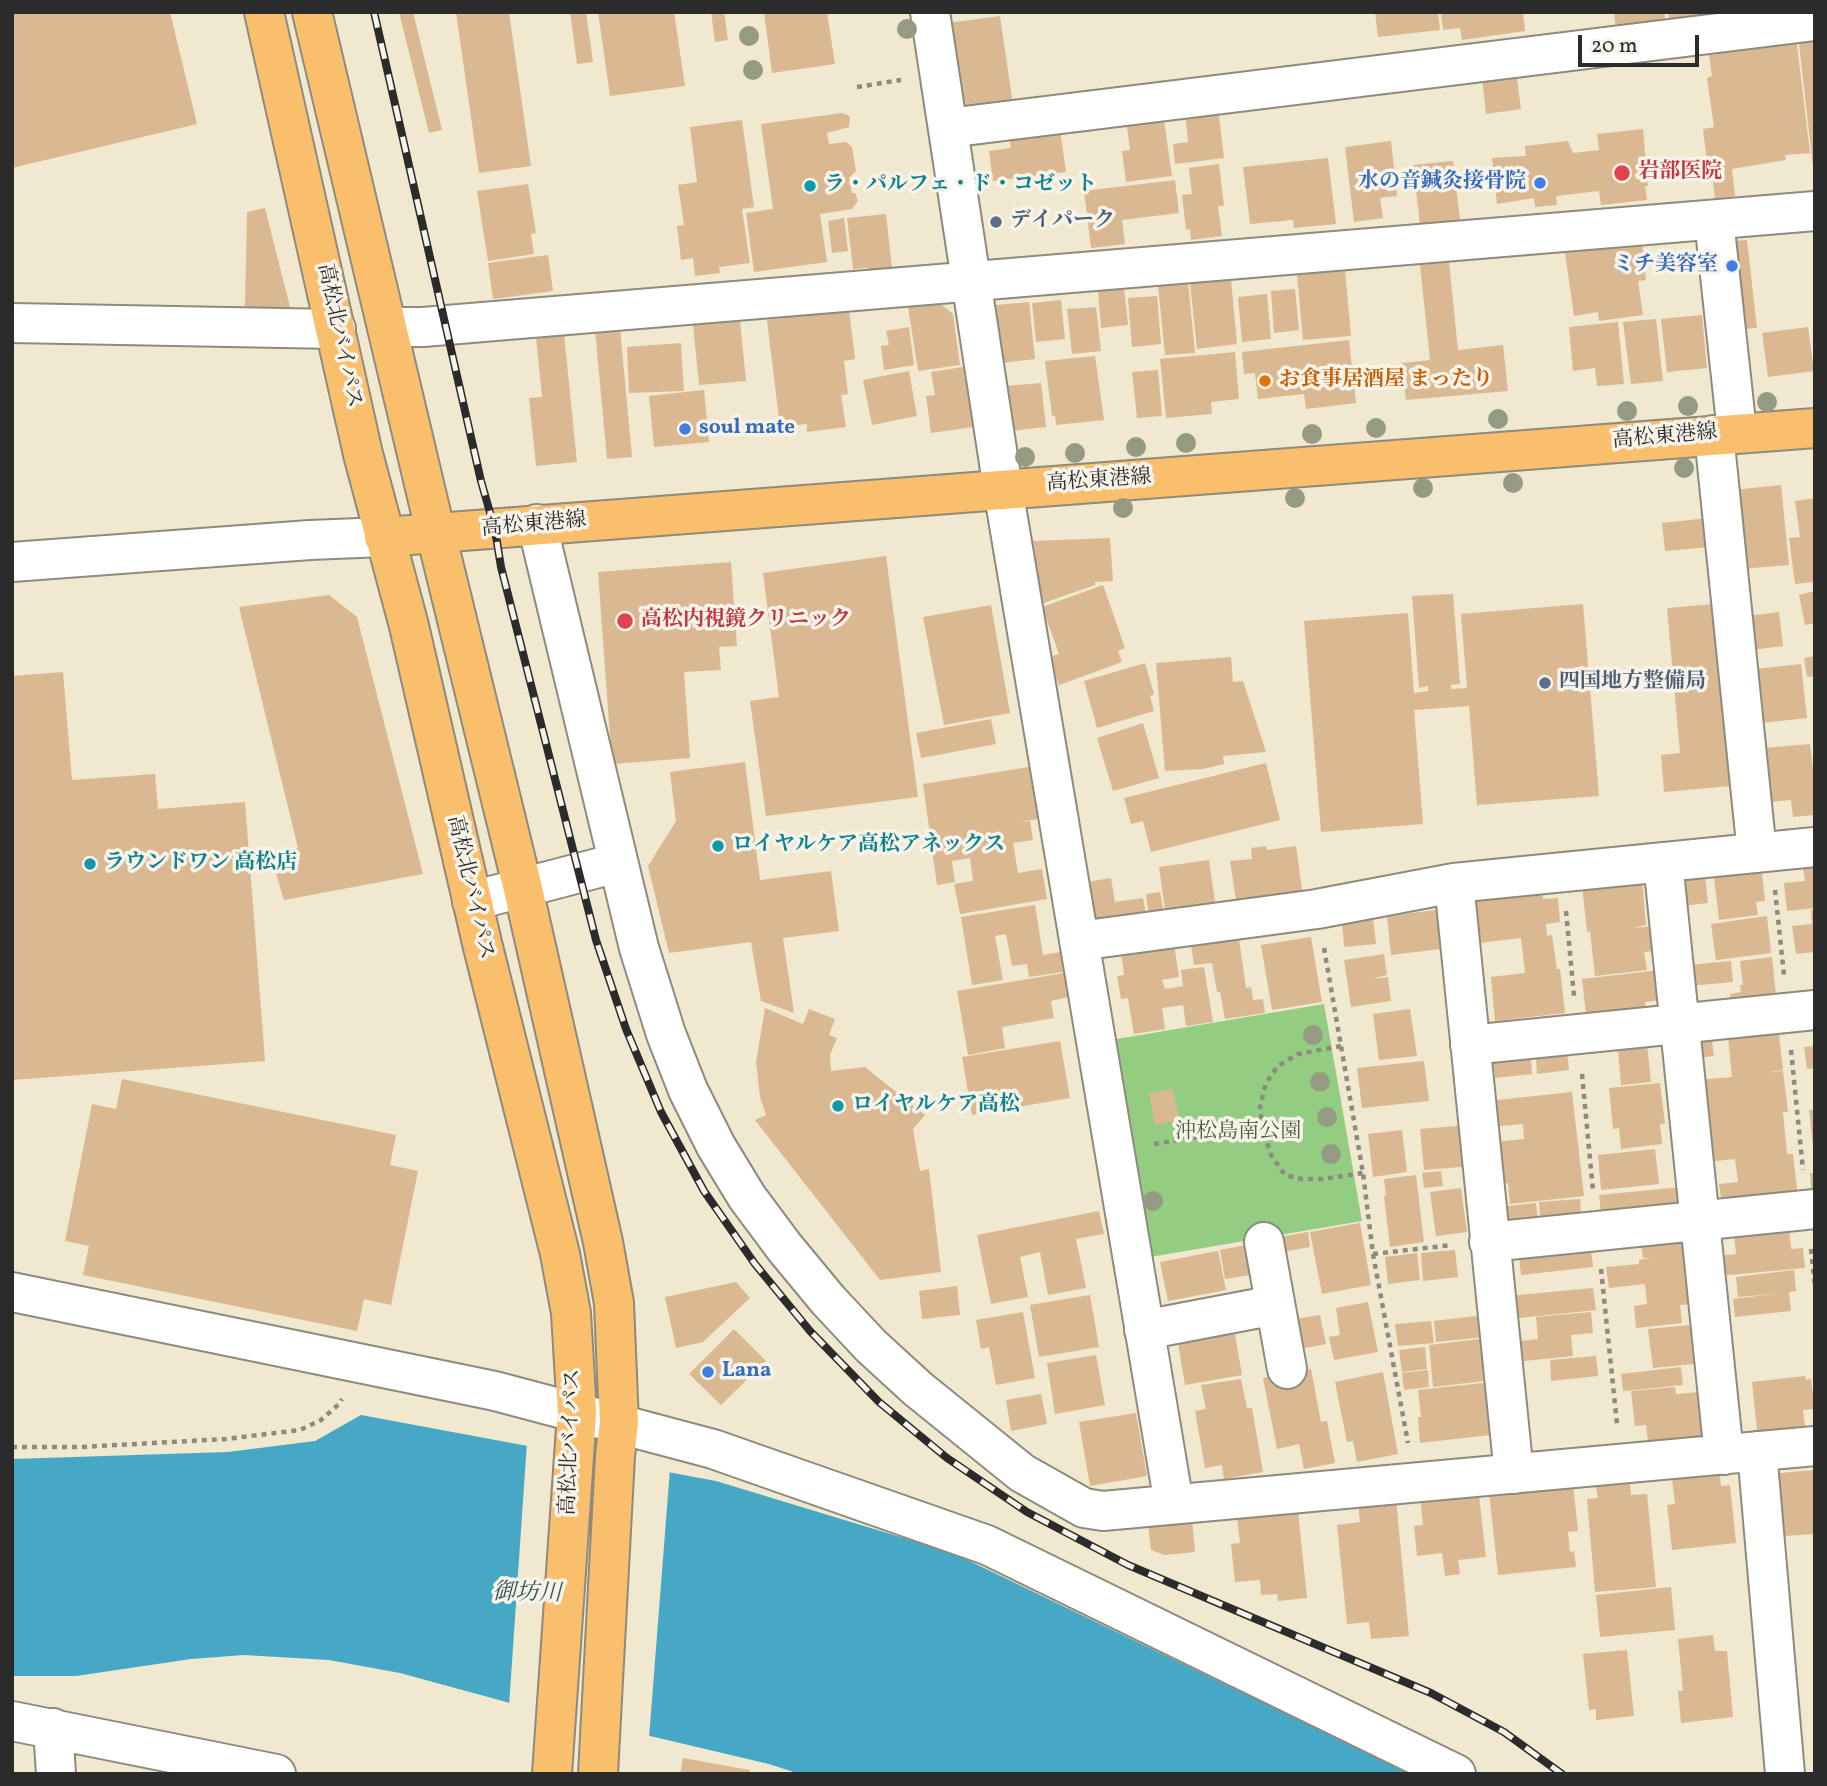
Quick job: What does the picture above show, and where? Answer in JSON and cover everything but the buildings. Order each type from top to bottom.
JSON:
[{"type":"main road","name":"高松北バイパス","points":[[264,12],[384,537],[409,626],[472,901],[560,1254],[571,1313],[575,1430],[552,1774]]},
{"type":"main road","name":"高松北バイパス","points":[[312,12],[523,889],[603,1242],[614,1303],[617,1439],[598,1774]]},
{"type":"main road","name":"高松東港線","points":[[384,537],[1815,428]]},
{"type":"street","points":[[930,12],[1003,489],[1174,1504]]},
{"type":"street","points":[[948,128],[1815,21]]},
{"type":"street","points":[[387,327],[423,327],[1815,211]]},
{"type":"street","points":[[1714,220],[1726,434],[1764,852]]},
{"type":"street","points":[[12,324],[336,329]]},
{"type":"street","points":[[537,524],[617,863],[658,1010],[688,1090],[716,1146],[747,1197],[785,1248],[871,1346],[918,1389],[1022,1473],[1084,1508],[1103,1511],[1815,1446]]},
{"type":"street","points":[[12,562],[384,537]]},
{"type":"street","points":[[1079,941],[1317,909],[1454,883],[1815,847]]},
{"type":"street","points":[[1663,862],[1701,1221],[1741,1453],[1785,1774]]},
{"type":"street","points":[[472,901],[617,863]]},
{"type":"street","points":[[1454,883],[1514,1474]]},
{"type":"street","points":[[1470,1045],[1801,1012]]},
{"type":"street","points":[[1489,1242],[1811,1210]]},
{"type":"street","points":[[1264,1242],[1287,1369]]},
{"type":"street","points":[[12,1292],[495,1391],[575,1430],[617,1439],[726,1454],[987,1545],[1456,1774]]},
{"type":"street","points":[[1144,1329],[1275,1305]]},
{"type":"street","points":[[12,1721],[53,1728],[195,1765],[276,1774]]},
{"type":"street","points":[[53,1728],[56,1774]]},
{"type":"path","points":[[1764,852],[1801,1012],[1815,1286]]},
{"type":"path","points":[[1562,872],[1621,1464]]},
{"type":"path","points":[[1317,909],[1363,1173],[1373,1254],[1416,1483]]},
{"type":"path","points":[[1341,1046],[1298,1054],[1278,1066],[1266,1083],[1260,1106],[1262,1126],[1271,1155],[1284,1175],[1302,1179],[1323,1179],[1363,1173]]},
{"type":"path","points":[[1115,1150],[1262,1126]]},
{"type":"path","points":[[1373,1254],[1489,1242]]},
{"type":"path","points":[[12,1447],[81,1447],[226,1439],[300,1430],[321,1420],[339,1404],[358,1364]]},
{"type":"green space","name":"沖松島南公園","points":[[1324,1004],[1362,1221],[1150,1257],[1111,1040]]},
{"type":"water","name":"御坊川","points":[[361,1415],[716,1481],[953,1553],[1411,1774],[800,1774],[769,1764],[510,1703],[400,1673],[329,1660],[244,1655],[191,1659],[76,1676],[12,1676],[12,1459],[228,1452],[315,1441]]},
{"type":"pier","points":[[527,1442],[670,1469],[649,1738],[509,1706]]},
{"type":"railway","points":[[374,12],[481,481],[495,530],[501,567],[596,940],[626,1029],[661,1112],[704,1191],[755,1264],[810,1331],[879,1402],[947,1458],[1027,1512],[1128,1565],[1431,1693],[1504,1732],[1562,1774]]},
{"type":"place","name":"岩部医院","points":[[1622,173]]},
{"type":"place","name":"水の音鍼灸接骨院","points":[[1540,183]]},
{"type":"place","name":"ラ・パルフェ・ド・コゼット","points":[[810,186]]},
{"type":"place","name":"デイパーク","points":[[996,222]]},
{"type":"place","name":"ミチ美容室","points":[[1732,266]]},
{"type":"place","name":"お食事居酒屋 まったり","points":[[1265,381]]},
{"type":"place","name":"soul mate","points":[[685,429]]},
{"type":"place","name":"高松内視鏡クリニック","points":[[625,621]]},
{"type":"place","name":"四国地方整備局","points":[[1545,683]]},
{"type":"place","name":"ロイヤルケア高松アネックス","points":[[718,846]]},
{"type":"place","name":"ラウンドワン 高松店","points":[[90,864]]},
{"type":"place","name":"ロイヤルケア高松","points":[[838,1106]]},
{"type":"place","name":"Lana","points":[[708,1372]]}]
